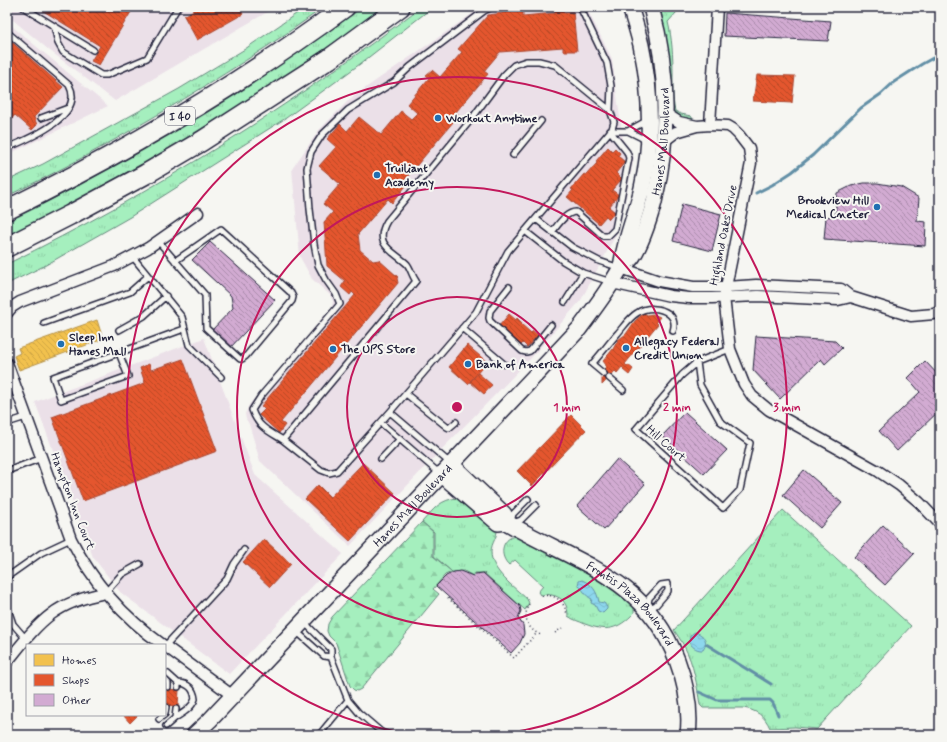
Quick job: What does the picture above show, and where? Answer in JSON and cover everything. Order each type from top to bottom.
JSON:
[{"type":"highway","name":"I 40","points":[[7,210],[117,154],[197,106],[270,60],[345,7]]},
{"type":"highway","name":"I 40","points":[[7,247],[139,178],[202,141],[329,59],[400,7]]},
{"type":"main road","name":"Hanes Mall Boulevard","points":[[621,268],[623,252],[634,221],[642,187],[649,147],[650,119],[641,46],[630,7]]},
{"type":"main road","name":"Hanes Mall Boulevard","points":[[194,735],[233,696],[446,469],[523,390],[579,329],[621,268],[633,257],[651,214],[661,166],[663,142],[665,113],[662,57],[651,7]]},
{"type":"main road","name":"Frontis Plaza Boulevard","points":[[446,469],[504,514],[508,523],[611,578],[629,591],[647,609],[664,632],[674,651],[681,671],[686,691],[688,735]]},
{"type":"street","points":[[710,124],[718,7]]},
{"type":"street","name":"Highland Oaks Drive","points":[[665,113],[679,122],[697,126]]},
{"type":"street","name":"Highland Oaks Drive","points":[[663,142],[676,132],[710,124],[728,126],[733,129],[750,148],[751,163],[725,292],[730,349],[744,384],[752,396],[769,410],[890,478],[911,494],[940,524]]},
{"type":"street","points":[[7,313],[12,307],[20,302],[114,266],[158,241],[198,213]]},
{"type":"street","points":[[621,268],[659,281],[725,292],[758,296],[838,300],[851,297],[911,316],[921,316],[940,312]]},
{"type":"street","points":[[612,282],[670,296],[689,298],[725,292]]},
{"type":"street","name":"Hampton Inn Court","points":[[7,363],[71,539],[82,559],[105,593],[130,620],[161,644]]},
{"type":"street","points":[[7,662],[41,621],[59,608],[74,600],[105,593]]},
{"type":"street","name":"Hampton Inn Court","points":[[166,647],[233,696]]},
{"type":"lane","points":[[23,7],[93,50]]},
{"type":"lane","points":[[54,26],[58,44],[63,52],[101,75],[107,75],[147,58],[178,7]]},
{"type":"lane","points":[[492,7],[484,11],[410,67],[394,82],[348,110],[322,135],[311,152],[307,168],[310,209],[318,265],[336,294],[340,304],[262,396],[252,410],[255,418],[262,427],[283,440],[321,470],[329,473],[336,471],[381,423],[476,312],[504,256],[610,131],[614,122],[610,110],[610,86],[607,63],[580,7]]},
{"type":"lane","points":[[7,32],[72,90],[72,96],[66,113],[38,134],[7,148]]},
{"type":"lane","points":[[283,440],[416,281],[407,265],[384,244],[382,239],[383,229],[387,221],[470,121],[514,65],[526,61],[539,60],[554,65],[610,110]]},
{"type":"lane","points":[[41,118],[68,108]]},
{"type":"lane","points":[[628,131],[650,119]]},
{"type":"lane","points":[[513,155],[541,121]]},
{"type":"lane","points":[[610,131],[628,131],[642,138],[649,147]]},
{"type":"lane","points":[[552,232],[564,218],[572,212],[576,212],[604,236],[608,236],[615,228],[630,158],[610,131]]},
{"type":"lane","points":[[7,144],[20,142]]},
{"type":"lane","points":[[536,219],[572,248],[599,261],[621,268]]},
{"type":"lane","points":[[158,241],[175,261],[205,295],[206,328],[237,357],[242,359],[246,356],[292,301],[293,297],[291,293],[221,229],[175,261]]},
{"type":"lane","points":[[525,231],[562,261],[583,273],[612,282]]},
{"type":"lane","points":[[132,256],[182,317],[189,345],[221,377]]},
{"type":"lane","points":[[565,302],[583,273]]},
{"type":"lane","points":[[44,323],[130,292],[148,276]]},
{"type":"lane","points":[[509,287],[490,311],[488,318],[517,346],[526,352],[530,351],[551,325]]},
{"type":"lane","points":[[120,330],[144,316],[166,296]]},
{"type":"lane","points":[[604,374],[592,364],[628,320],[636,313],[641,310],[652,308],[666,312],[673,320],[673,331]]},
{"type":"lane","points":[[462,328],[504,364]]},
{"type":"lane","points":[[119,353],[128,376],[61,400],[53,377],[184,329]]},
{"type":"lane","name":"Hill Court","points":[[697,362],[700,385],[720,421],[750,443],[740,490],[723,508],[636,429],[682,375],[697,362],[730,349]]},
{"type":"lane","points":[[609,378],[623,390]]},
{"type":"lane","points":[[406,394],[446,427],[450,428],[456,422]]},
{"type":"lane","points":[[390,412],[446,469]]},
{"type":"lane","points":[[7,423],[26,417]]},
{"type":"lane","points":[[381,423],[400,438],[446,469]]},
{"type":"lane","points":[[381,459],[400,438]]},
{"type":"lane","points":[[7,472],[42,458]]},
{"type":"lane","points":[[508,523],[513,514],[528,499]]},
{"type":"lane","points":[[508,523],[521,520],[536,505]]},
{"type":"lane","points":[[7,577],[41,553],[71,539]]},
{"type":"lane","points":[[166,644],[227,579],[234,564],[244,550]]},
{"type":"lane","points":[[105,593],[122,574],[140,564]]},
{"type":"lane","points":[[668,584],[668,591],[656,605],[647,609],[649,598],[661,585],[668,584]]},
{"type":"lane","points":[[7,606],[13,624],[26,639]]},
{"type":"lane","points":[[299,625],[324,656],[332,657]]},
{"type":"lane","points":[[299,625],[331,649],[332,657],[348,700],[359,713],[386,735]]},
{"type":"lane","points":[[166,726],[193,704],[195,699],[191,688],[184,683],[178,685],[168,674]]},
{"type":"lane","points":[[166,681],[168,683],[168,687]]},
{"type":"lane","points":[[319,735],[348,700]]},
{"type":"lane","points":[[175,718],[176,709]]},
{"type":"lane","points":[[205,735],[210,720]]},
{"type":"path","points":[[542,596],[552,595],[558,598],[563,604],[567,615]]},
{"type":"path","points":[[448,598],[514,658],[537,633]]},
{"type":"path","points":[[529,604],[526,611],[528,624],[541,635]]},
{"type":"path","points":[[555,633],[562,628]]},
{"type":"shaded area","points":[[7,7],[276,7],[115,101],[49,50],[7,15]]},
{"type":"shaded area","points":[[482,7],[586,7],[612,59],[623,140],[634,158],[619,229],[581,300],[532,357],[350,546],[260,461],[245,414],[249,405],[332,307],[333,301],[330,295],[312,279],[300,257],[292,169],[319,130],[351,98]]},
{"type":"shaded area","points":[[7,22],[108,106],[7,155]]},
{"type":"shaded area","points":[[204,338],[255,475],[343,554],[229,674],[120,592],[93,557],[35,402]]},
{"type":"green space","points":[[306,7],[324,7],[246,60],[164,111],[67,166],[7,196],[7,181],[43,164],[179,89],[245,49]]},
{"type":"green space","points":[[363,7],[384,7],[317,55],[213,122],[106,184],[7,236],[7,222],[54,199],[145,149],[190,122],[234,95]]},
{"type":"green space","points":[[421,7],[433,7],[360,64],[286,118],[130,217],[44,266],[7,284],[7,264],[115,208],[220,146],[322,79]]},
{"type":"green space","points":[[660,7],[678,7],[676,13],[668,22],[673,67],[674,106],[675,111],[691,116],[693,119],[680,117],[671,109],[666,45]]},
{"type":"green space","points":[[459,498],[497,528],[491,549],[492,559],[495,566],[504,578],[527,599],[529,603],[525,610],[484,573],[475,573],[473,576],[464,571],[452,572],[434,556],[434,532],[422,522],[442,503],[447,500]]},
{"type":"green space","points":[[783,510],[911,626],[817,729],[795,727],[770,728],[763,717],[748,709],[703,708],[700,705],[695,675],[690,660],[683,644],[674,630]]},
{"type":"green space","points":[[422,522],[433,532],[433,556],[452,572],[445,575],[433,589],[439,594],[361,689],[357,691],[354,690],[350,686],[336,643],[329,636],[327,631],[328,624],[332,617]]},
{"type":"green space","points":[[515,536],[522,538],[547,553],[611,586],[634,607],[634,613],[623,623],[606,629],[592,627],[568,616],[566,605],[560,598],[551,595],[540,595],[538,592],[543,586],[515,560],[509,565],[506,561],[503,553],[504,544],[510,538]]},
{"type":"water","points":[[582,580],[591,586],[597,594],[599,602],[604,603],[607,607],[603,613],[598,611],[595,605],[591,603],[592,599],[578,585],[579,581]]},
{"type":"water","points":[[695,632],[705,639],[706,644],[703,650],[699,650],[690,644],[690,637]]},
{"type":"building: Homes","name":"Sleep Inn Hanes Mall","points":[[97,320],[103,339],[19,370],[14,356],[20,353],[18,348]]},
{"type":"building: Shops","points":[[37,7],[134,7],[99,65],[91,61],[100,46]]},
{"type":"building: Shops","points":[[197,7],[239,7],[243,14],[197,40],[184,16]]},
{"type":"building: Shops","points":[[512,7],[512,12],[523,11],[523,16],[555,13],[555,10],[559,9],[559,7],[562,7],[563,12],[573,12],[577,51],[563,51],[563,47],[500,52],[484,71],[488,74],[456,112],[459,115],[402,183],[406,186],[392,203],[388,199],[358,234],[360,250],[373,261],[379,260],[398,277],[398,283],[281,422],[285,425],[279,433],[259,415],[265,409],[261,406],[355,295],[352,292],[350,295],[341,287],[345,281],[327,266],[324,222],[333,212],[323,204],[340,184],[319,166],[336,147],[327,139],[340,124],[347,131],[359,117],[381,135],[401,111],[411,119],[417,113],[407,104],[429,78],[426,75],[432,70],[440,77],[462,52],[458,49],[488,15],[503,13],[503,8]]},
{"type":"building: Shops","points":[[7,38],[63,87],[34,117],[37,125],[32,130],[15,115],[7,124]]},
{"type":"building: Shops","points":[[757,75],[795,76],[792,103],[753,101]]},
{"type":"building: Shops","points":[[608,147],[612,151],[615,148],[620,153],[618,156],[625,162],[616,173],[622,179],[612,190],[619,195],[609,207],[615,212],[609,219],[606,216],[599,224],[567,197],[573,190],[571,189],[584,174],[586,175],[597,163],[596,161]]},
{"type":"building: Shops","name":"Allegacy Federal Credit Union","points":[[644,313],[647,315],[653,314],[660,317],[656,322],[658,324],[625,364],[633,369],[629,375],[623,370],[624,369],[622,367],[617,373],[615,371],[602,385],[606,365],[603,361],[618,340],[626,334],[635,321]]},
{"type":"building: Shops","points":[[509,314],[516,320],[517,318],[531,333],[533,331],[538,335],[527,347],[523,343],[521,345],[499,326]]},
{"type":"building: Shops","name":"Bank of America","points":[[467,345],[487,362],[468,384],[449,367]]},
{"type":"building: Shops","points":[[183,359],[217,451],[83,501],[52,417],[145,383],[140,368],[149,364],[151,370]]},
{"type":"building: Shops","points":[[478,373],[492,385],[484,394],[470,382]]},
{"type":"building: Shops","points":[[571,415],[586,430],[532,486],[517,471]]},
{"type":"building: Shops","points":[[363,463],[395,493],[350,541],[305,499],[318,485],[330,497]]},
{"type":"building: Shops","points":[[264,539],[291,564],[270,587],[243,562]]},
{"type":"building: Shops","points":[[166,689],[179,690],[178,706],[166,705]]},
{"type":"building: Shops","points":[[124,716],[137,716],[130,723]]},
{"type":"building: Other","points":[[725,13],[831,21],[828,41],[724,36]]},
{"type":"building: Other","name":"Brookview Hill Medical Cneter","points":[[864,183],[877,183],[901,187],[919,198],[917,221],[926,222],[925,246],[824,239],[826,217],[835,216],[837,193],[851,186]]},
{"type":"building: Other","points":[[682,204],[721,214],[712,251],[673,241]]},
{"type":"building: Other","points":[[210,242],[275,300],[230,348],[211,331],[233,308],[231,296],[192,260]]},
{"type":"building: Other","points":[[756,336],[835,341],[842,348],[825,364],[821,359],[780,399],[753,370]]},
{"type":"building: Other","points":[[925,361],[940,377],[940,410],[897,451],[879,431],[920,392],[908,378]]},
{"type":"building: Other","points":[[685,412],[727,450],[704,474],[662,436]]},
{"type":"building: Other","points":[[617,459],[645,484],[604,530],[577,506]]},
{"type":"building: Other","points":[[804,470],[842,503],[820,528],[783,495]]},
{"type":"building: Other","points":[[883,525],[914,554],[885,585],[854,557]]},
{"type":"building: Other","points":[[460,571],[473,576],[475,574],[483,573],[520,606],[521,611],[518,618],[523,625],[524,634],[520,643],[511,653],[436,586],[446,576]]},
{"type":"waterway","points":[[756,193],[792,172],[813,155],[861,108],[881,94],[894,82],[940,54]]},
{"type":"waterway","points":[[706,644],[771,684]]},
{"type":"waterway","points":[[699,692],[717,700],[770,700],[773,703],[778,715]]},
{"type":"place","name":"Workout Anytime","points":[[438,118]]},
{"type":"place","name":"Truiliant Academy","points":[[377,175]]},
{"type":"place","name":"Brookview Hill Medical Cneter","points":[[877,207]]},
{"type":"place","name":"Sleep Inn Hanes Mall","points":[[61,344]]},
{"type":"place","name":"Allegacy Federal Credit Union","points":[[626,348]]},
{"type":"place","name":"The UPS Store","points":[[333,349]]},
{"type":"place","name":"Bank of America","points":[[468,364]]}]
